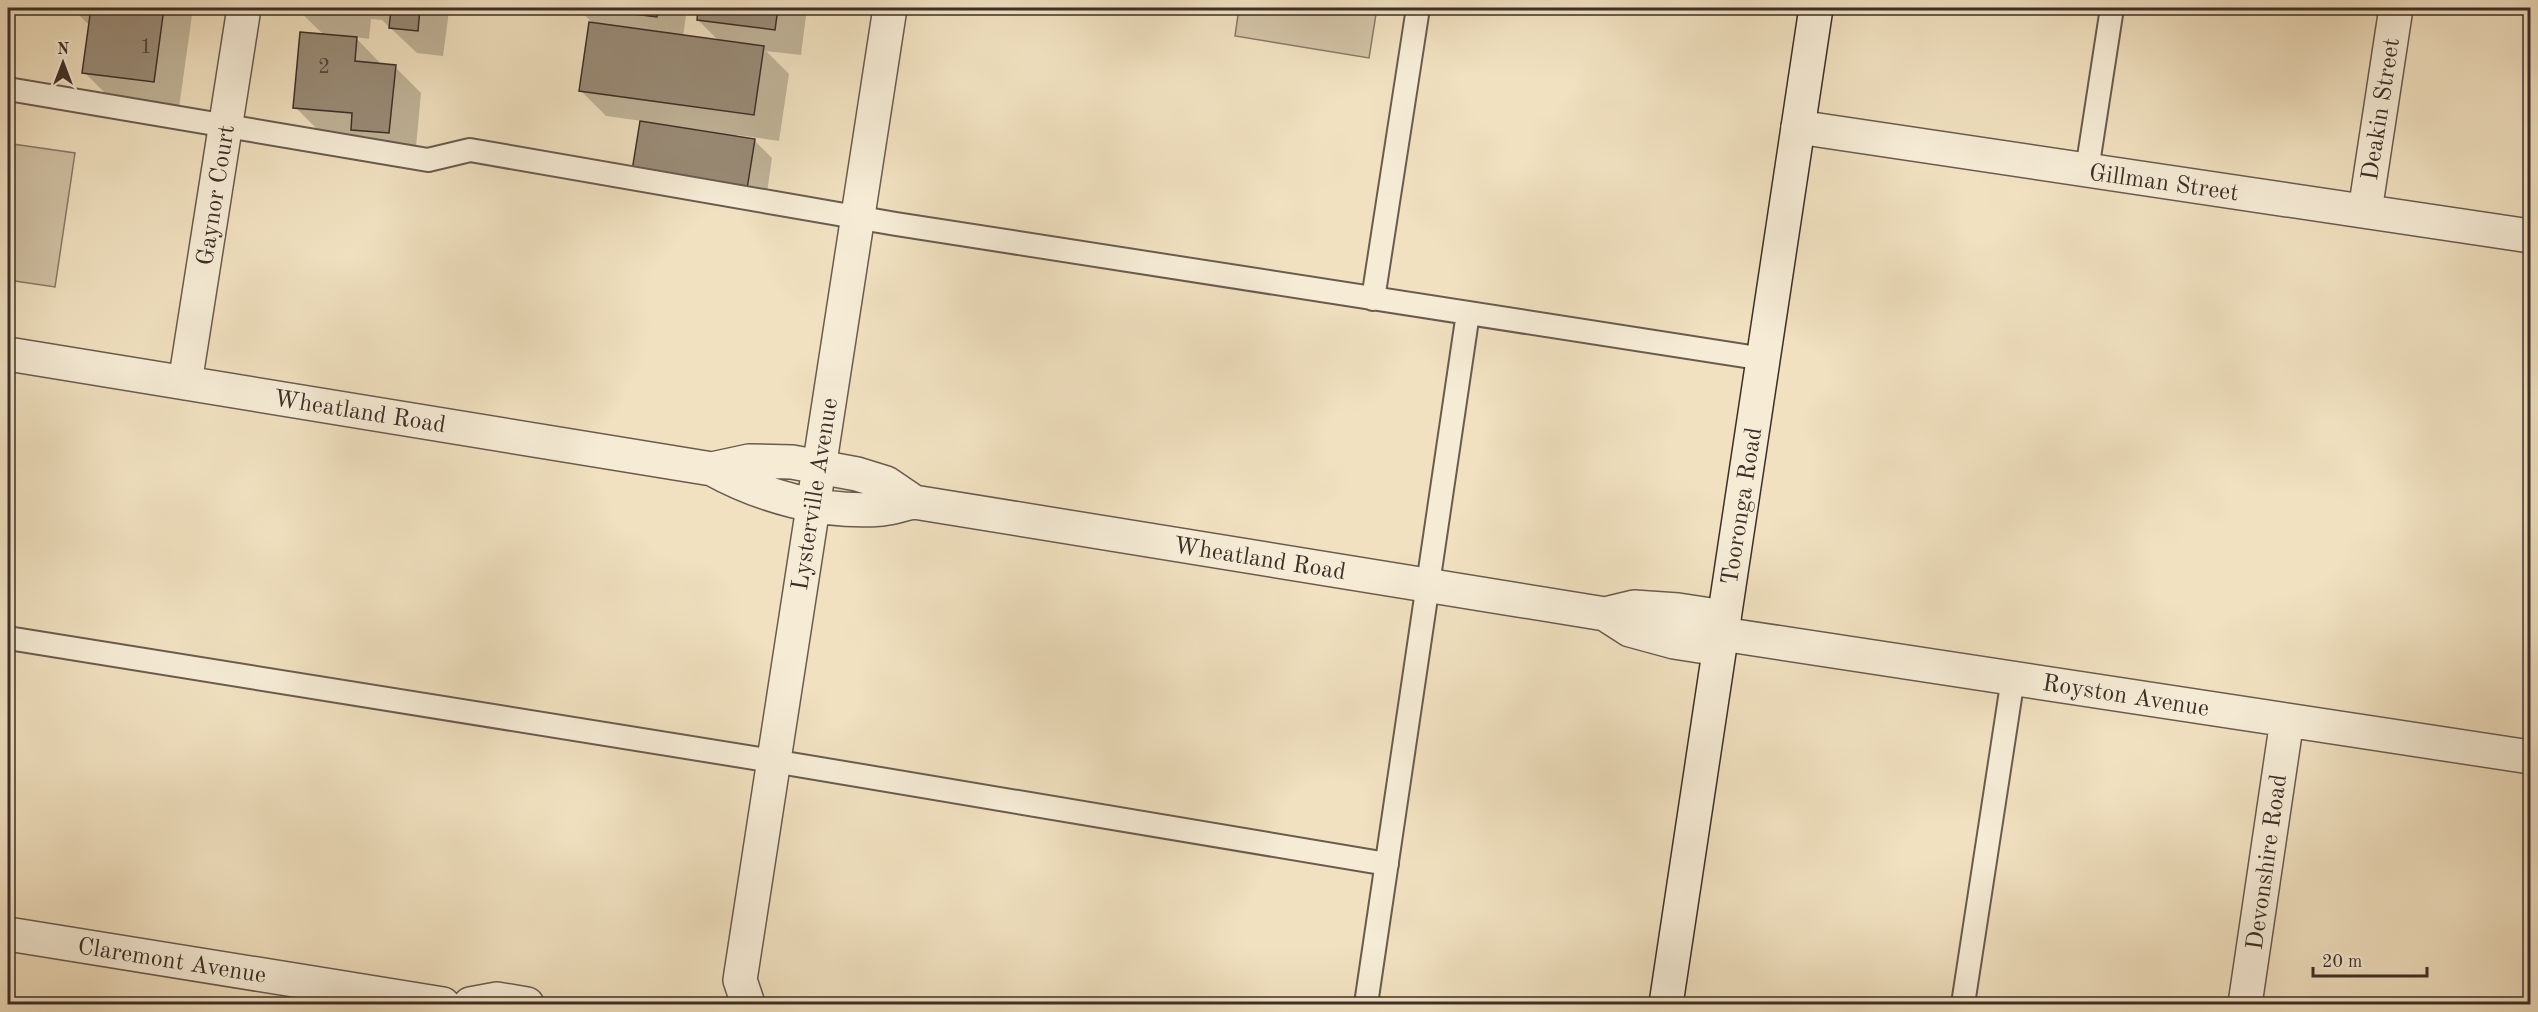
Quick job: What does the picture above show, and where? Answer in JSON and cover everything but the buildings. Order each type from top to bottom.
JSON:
[{"type":"street","name":"Gaynor Court","points":[[185,383],[244,8]]},
{"type":"street","name":"Lysterville Avenue","points":[[736,996],[890,8]]},
{"type":"street","name":"Tooronga Road","points":[[1666,1005],[1816,8]]},
{"type":"street","name":"Deakin Street","points":[[2365,211],[2396,8]]},
{"type":"street","name":"Gillman Street","points":[[1798,128],[2530,236]]},
{"type":"street","name":"Wheatland Road","points":[[8,354],[712,469],[743,486],[774,497],[813,504],[852,509],[883,509],[914,502],[1605,614],[1630,630],[1674,642],[1722,633]]},
{"type":"street","name":"Wheatland Road","points":[[712,469],[749,461],[779,461],[819,467],[857,474],[886,483],[914,502]]},
{"type":"street","name":"Royston Avenue","points":[[1722,633],[2530,757]]},
{"type":"street","name":"Devonshire Road","points":[[2245,1005],[2288,720]]},
{"type":"street","name":"Claremont Avenue","points":[[8,934],[443,1005]]},
{"type":"street","points":[[470,1005],[497,999],[527,1005]]},
{"type":"lane","points":[[1373,299],[1418,8]]},
{"type":"lane","points":[[2087,170],[2112,8]]},
{"type":"lane","points":[[8,89],[226,128],[428,160],[470,150],[857,218],[1764,359]]},
{"type":"lane","points":[[1366,1005],[1468,313]]},
{"type":"lane","points":[[8,638],[773,761],[1387,864]]},
{"type":"lane","points":[[1963,1005],[2013,678]]},
{"type":"shaded area","points":[[1239,8],[1377,8],[1369,58],[1235,36]]},
{"type":"shaded area","points":[[13,144],[75,153],[55,287],[8,280],[8,182]]}]
